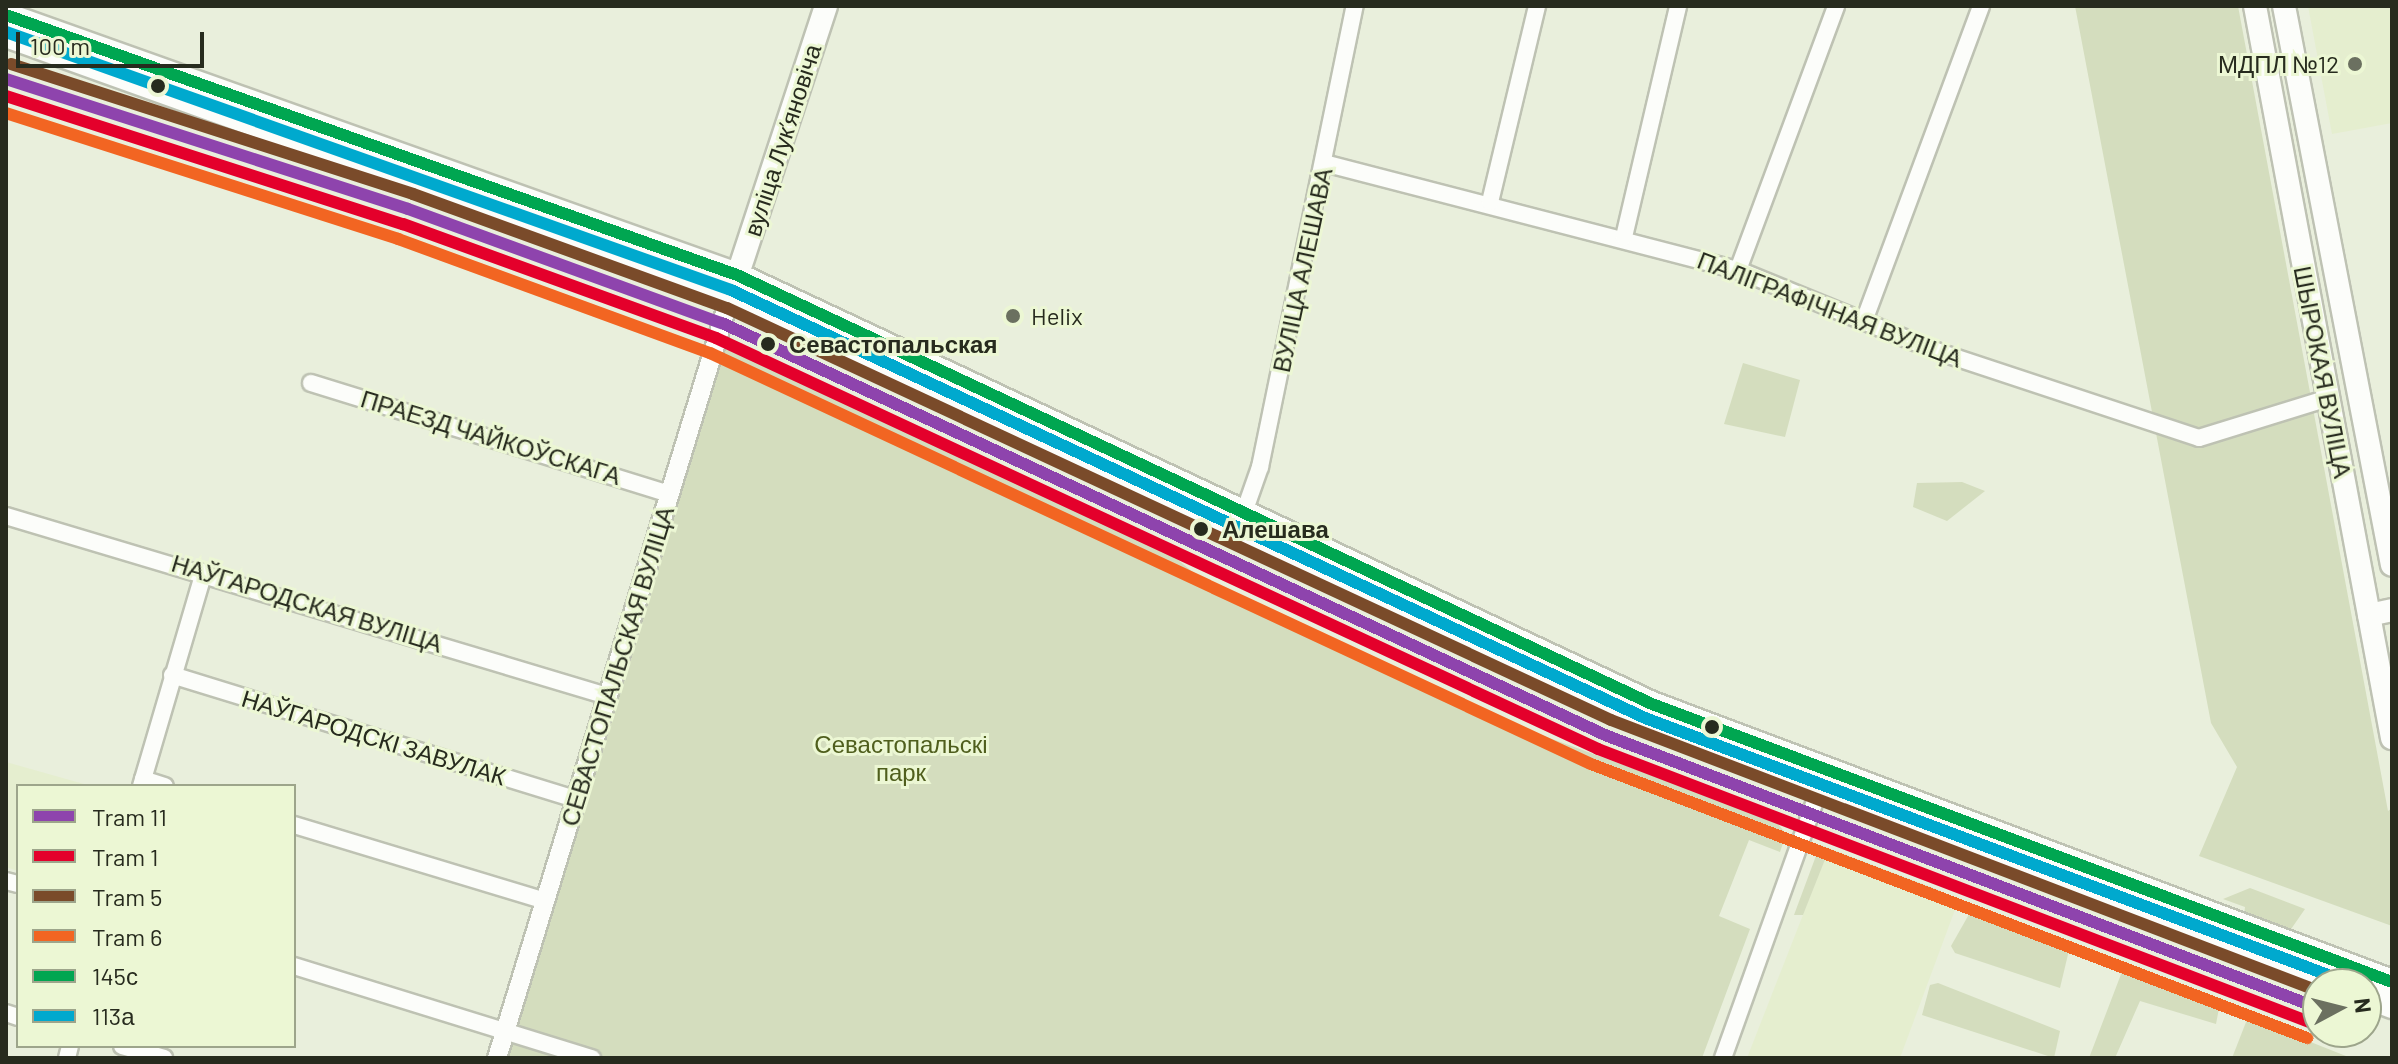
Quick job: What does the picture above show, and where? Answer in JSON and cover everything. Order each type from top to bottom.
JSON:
[{"type":"main road","name":"вуліца Лукʼяновіча","points":[[734,286],[826,6]]},
{"type":"main road","name":"ШЫРОКАЯ ВУЛІЦА","points":[[2255,6],[2392,738]]},
{"type":"main road","name":"ШЫРОКАЯ ВУЛІЦА","points":[[2284,6],[2392,565]]},
{"type":"main road","points":[[6,15],[734,286],[1241,520],[1822,781],[2302,971]]},
{"type":"main road","points":[[6,35],[734,286]]},
{"type":"main road","points":[[2369,615],[2392,610]]},
{"type":"main road","points":[[1822,781],[2392,982]]},
{"type":"street","name":"ВУЛІЦА АЛЕШАВА","points":[[1241,520],[1324,163],[1355,6]]},
{"type":"street","points":[[1490,202],[1537,6]]},
{"type":"street","points":[[1624,237],[1678,6]]},
{"type":"street","points":[[1738,270],[1836,6]]},
{"type":"street","points":[[1864,321],[1981,6]]},
{"type":"street","name":"ПАЛІГРАФІЧНАЯ ВУЛІЦА","points":[[1324,163],[1490,202],[1738,270],[1864,321],[2199,438],[2328,398]]},
{"type":"street","name":"СЕВАСТОПАЛЬСКАЯ ВУЛІЦА","points":[[497,1058],[734,286]]},
{"type":"street","name":"ПРАЕЗД ЧАЙКОЎСКАГА","points":[[311,383],[670,494]]},
{"type":"street","name":"НАЎГАРОДСКАЯ ВУЛІЦА","points":[[6,516],[204,572],[607,696]]},
{"type":"street","points":[[142,783],[204,572]]},
{"type":"street","name":"НАЎГАРОДСКІ ЗАВУЛАК","points":[[172,675],[575,799]]},
{"type":"street","points":[[1723,1058],[1822,781]]},
{"type":"street","points":[[296,826],[546,901]]},
{"type":"street","points":[[296,967],[592,1058]]},
{"type":"street","points":[[129,1048],[164,1058]]},
{"type":"shaded area","name":"МДПЛ №12","points":[[2308,6],[2392,6],[2392,123],[2332,134]]},
{"type":"shaded area","points":[[6,762],[84,784],[16,784],[16,870],[6,867]]},
{"type":"shaded area","points":[[1826,856],[1956,907],[1900,1058],[1747,1058]]},
{"type":"green space","points":[[2075,6],[2238,6],[2388,811],[2392,808],[2392,926],[2199,856],[2237,767],[2211,723]]},
{"type":"green space","name":"Севастопальскі парк","points":[[721,340],[1172,555],[1222,596],[1522,728],[1775,820],[1786,834],[1780,852],[1749,840],[1719,916],[1750,929],[1702,1058],[497,1058]]},
{"type":"green space","points":[[1743,363],[1800,380],[1785,437],[1724,424]]},
{"type":"green space","points":[[1962,482],[1985,491],[1947,521],[1913,507],[1917,483]]},
{"type":"green space","points":[[1820,845],[1941,891],[1940,901],[1826,857],[1803,915],[1794,915]]},
{"type":"green space","points":[[2250,888],[2305,909],[2289,932],[2244,916],[2245,907],[2223,899]]},
{"type":"green space","points":[[1972,909],[2070,946],[2060,988],[1955,953],[1951,946]]},
{"type":"green space","points":[[2123,969],[2220,1003],[2216,1024],[2140,1001],[2115,1058],[2089,1058]]},
{"type":"green space","points":[[1938,983],[2060,1031],[2054,1058],[1922,1015],[1930,985]]},
{"type":"green space","points":[[2248,1017],[2302,1038],[2302,1048],[2326,1048],[2351,1058],[2232,1058]]},
{"type":"tram line","name":"5","points":[[11,64],[413,194],[727,308],[1611,720],[2302,985]]},
{"type":"tram line","name":"11","points":[[6,79],[408,209],[722,323],[1605,735],[2302,1002]]},
{"type":"tram line","name":"1","points":[[6,96],[403,224],[716,338],[1598,749],[2302,1019]]},
{"type":"tram line","name":"6","points":[[6,113],[398,239],[710,353],[1591,764],[2302,1036]]},
{"type":"transit line","name":"145с","points":[[6,15],[737,275],[1652,704],[2392,982]]},
{"type":"transit line","name":"113а","points":[[6,32],[731,290],[1645,718],[2309,968]]},
{"type":"place","name":"МДПЛ №12","points":[[2355,64]]},
{"type":"place","name":"Helix","points":[[1013,316]]},
{"type":"place","name":"Севастопальская","points":[[768,344]]},
{"type":"place","name":"Алешава","points":[[1201,529]]}]
